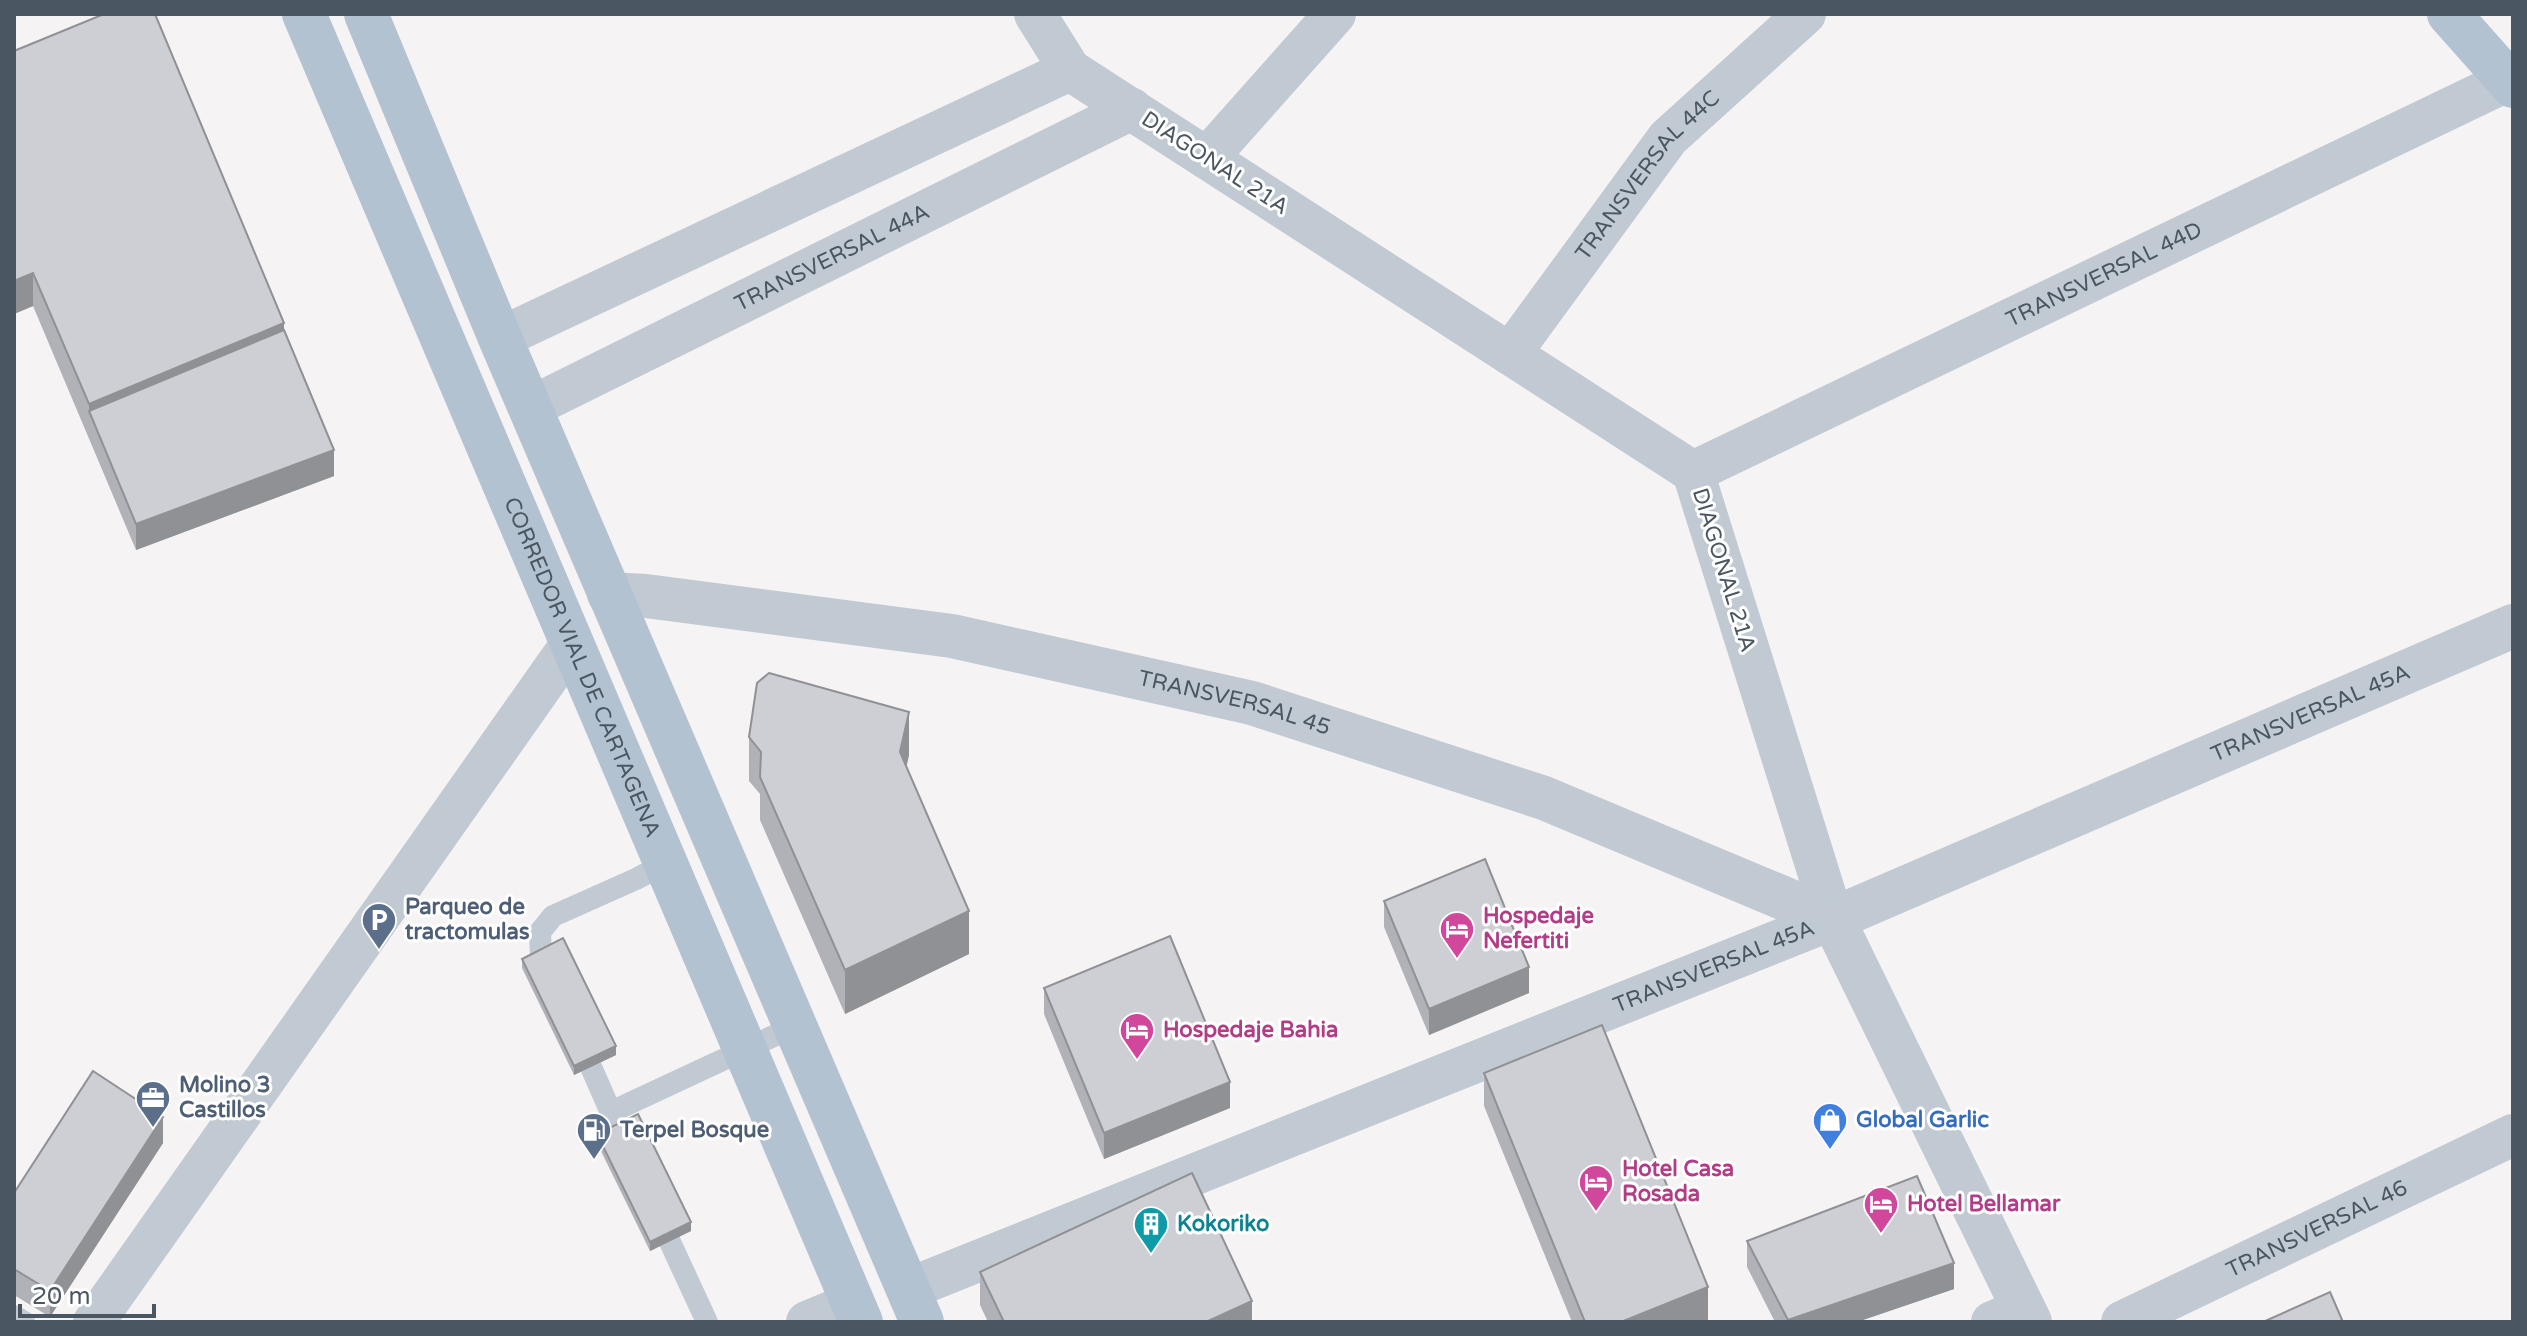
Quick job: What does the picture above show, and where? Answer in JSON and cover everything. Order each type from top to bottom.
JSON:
[{"type":"main road","name":"CORREDOR VIAL DE CARTAGENA","points":[[304,14],[857,1312]]},
{"type":"main road","points":[[366,14],[500,338],[915,1306]]},
{"type":"main road","points":[[2449,14],[2512,81]]},
{"type":"street","name":"DIAGONAL 21A","points":[[1035,14],[1070,70],[1693,472],[1833,919],[2015,1318]]},
{"type":"street","points":[[1207,158],[1335,14]]},
{"type":"street","name":"TRANSVERSAL 44C","points":[[1510,354],[1668,138],[1805,14]]},
{"type":"street","points":[[500,338],[1070,70]]},
{"type":"street","name":"TRANSVERSAL 44D","points":[[1693,472],[2512,81]]},
{"type":"street","name":"TRANSVERSAL 44A","points":[[531,407],[1132,109]]},
{"type":"street","name":"TRANSVERSAL 45","points":[[609,594],[646,596],[952,636],[1252,703],[1544,798],[1833,919]]},
{"type":"street","name":"TRANSVERSAL 45A","points":[[915,1306],[1833,919],[2513,626]]},
{"type":"street","points":[[94,1322],[572,643]]},
{"type":"street","name":"TRANSVERSAL 46","points":[[2122,1322],[2513,1135]]},
{"type":"street","points":[[807,1322],[857,1312]]},
{"type":"lane","points":[[541,958],[540,932],[553,916],[666,863]]},
{"type":"lane","points":[[591,1067],[616,1122],[745,1049],[793,1027]]},
{"type":"lane","points":[[670,1242],[707,1322]]},
{"type":"lane","points":[[14,1316],[24,1322]]},
{"type":"building","points":[[104,14],[155,14],[284,323],[89,404],[33,273],[14,281],[14,51]]},
{"type":"building","points":[[284,330],[334,450],[136,524],[89,411]]},
{"type":"building","points":[[769,673],[909,712],[900,752],[969,911],[845,970],[760,777],[761,752],[749,737],[757,683]]},
{"type":"building","name":"Hospedaje Nefertiti","points":[[1485,859],[1529,967],[1429,1009],[1384,901]]},
{"type":"building","name":"Hospedaje Bahia","points":[[1170,936],[1230,1082],[1104,1133],[1044,988]]},
{"type":"building","points":[[563,938],[616,1046],[574,1066],[522,959]]},
{"type":"building","name":"Hotel Casa Rosada","points":[[1602,1025],[1708,1287],[1621,1322],[1585,1322],[1484,1073]]},
{"type":"building","points":[[93,1071],[163,1117],[50,1291],[14,1269],[14,1193]]},
{"type":"building","points":[[638,1114],[691,1222],[650,1242],[597,1134]]},
{"type":"building","name":"Kokoriko","points":[[1192,1173],[1252,1301],[1206,1322],[1004,1322],[980,1272]]},
{"type":"building","name":"Hotel Bellamar","points":[[1917,1176],[1954,1263],[1788,1320],[1747,1241]]},
{"type":"building","points":[[2330,1292],[2343,1322],[2263,1322]]},
{"type":"place","name":"Parqueo de tractomulas","points":[[379,951]]},
{"type":"place","name":"Hospedaje Nefertiti","points":[[1457,960]]},
{"type":"place","name":"Hospedaje Bahia","points":[[1137,1061]]},
{"type":"place","name":"Molino 3 Castillos","points":[[153,1129]]},
{"type":"place","name":"Global Garlic","points":[[1830,1151]]},
{"type":"place","name":"Terpel Bosque","points":[[594,1161]]},
{"type":"place","name":"Hotel Casa Rosada","points":[[1596,1213]]},
{"type":"place","name":"Hotel Bellamar","points":[[1881,1235]]},
{"type":"place","name":"Kokoriko","points":[[1151,1255]]}]
